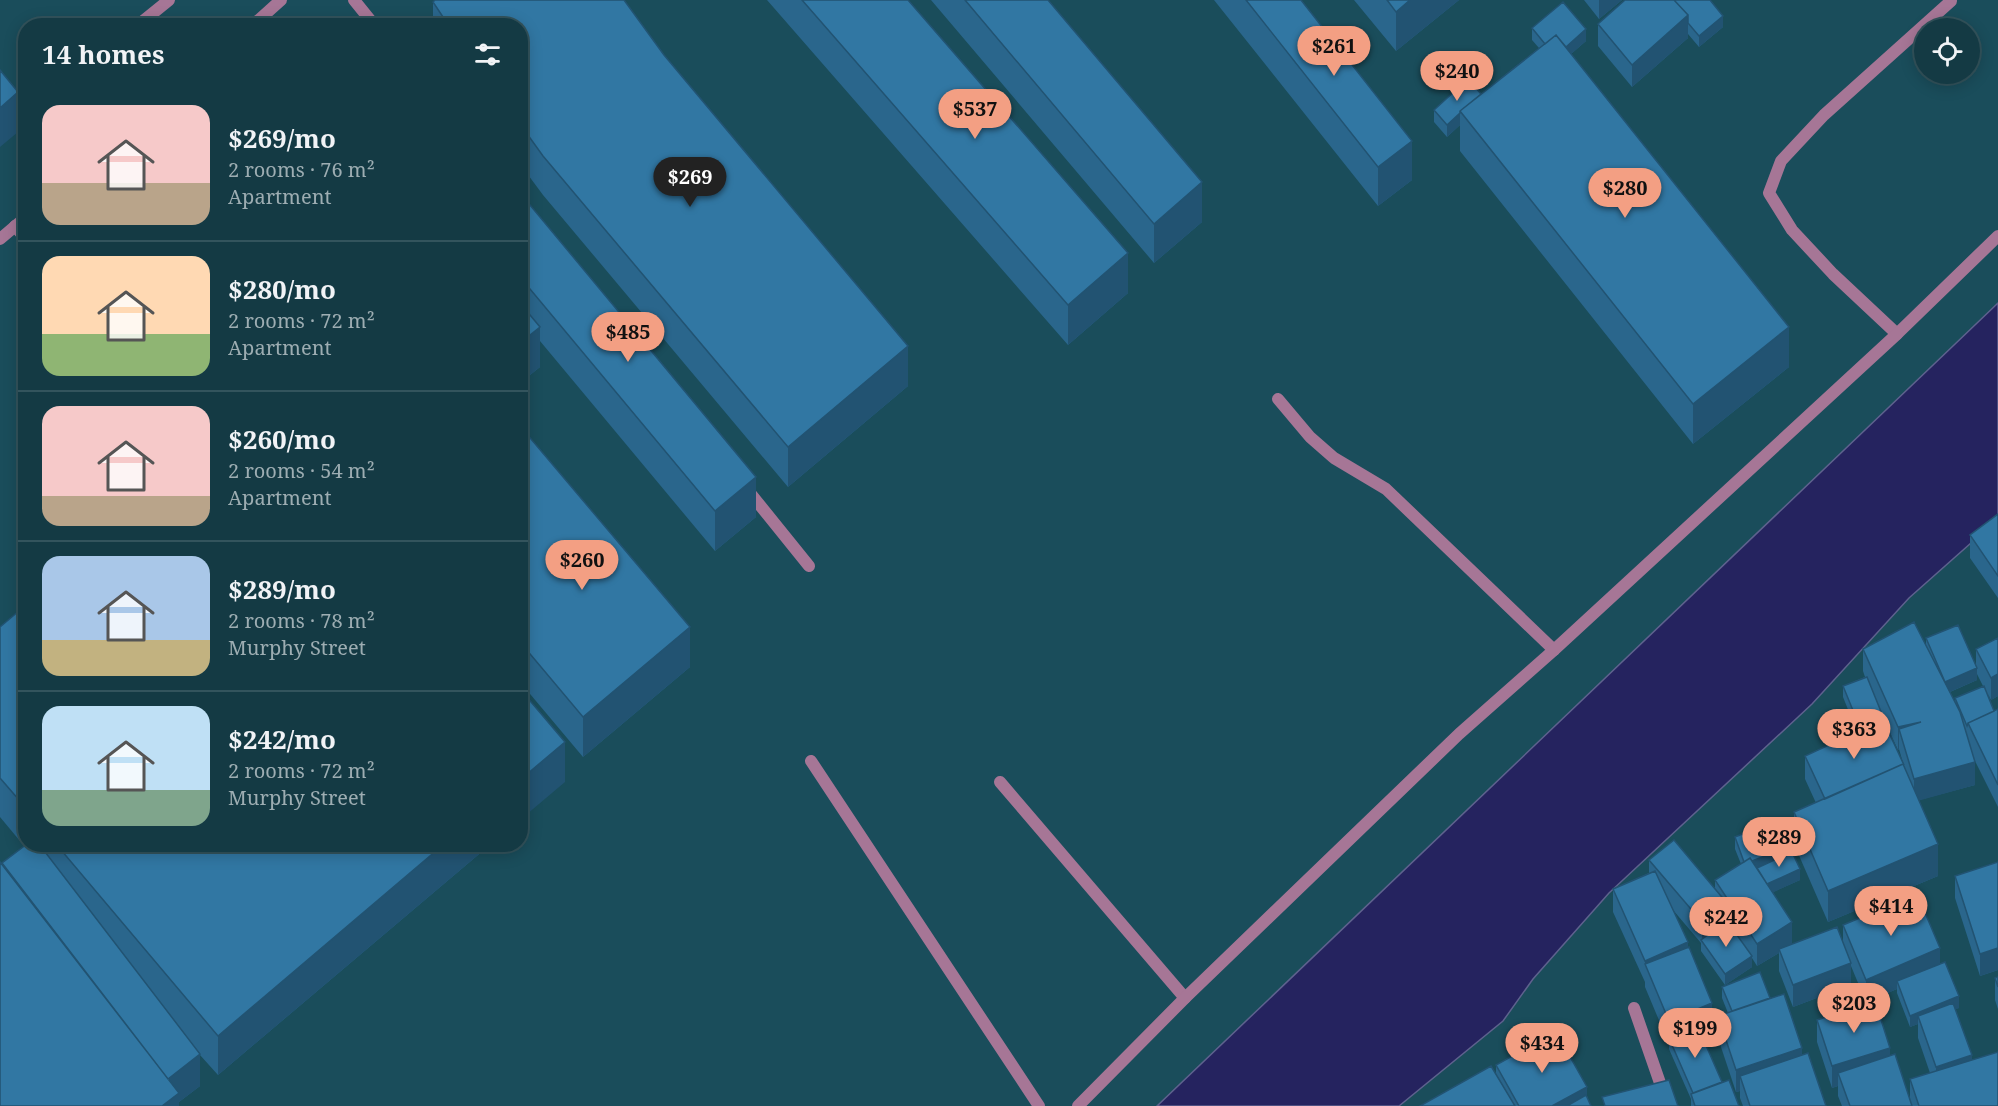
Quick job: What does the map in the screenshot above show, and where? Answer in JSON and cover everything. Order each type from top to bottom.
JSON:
[{"type":"street","points":[[147,18],[169,0]]},
{"type":"street","points":[[261,18],[281,0]]},
{"type":"street","points":[[354,0],[369,18]]},
{"type":"street","points":[[1897,334],[1833,274],[1792,230],[1769,193],[1781,161],[1817,123],[1951,1]]},
{"type":"street","points":[[0,104],[18,125]]},
{"type":"street","points":[[0,239],[18,224]]},
{"type":"street","points":[[15,226],[18,230]]},
{"type":"street","points":[[1078,1106],[1185,998],[1459,734],[1554,650],[1897,334],[1998,236]]},
{"type":"street","points":[[1278,399],[1310,436],[1334,458],[1386,489],[1554,650]]},
{"type":"street","points":[[735,474],[809,566]]},
{"type":"street","points":[[811,760],[1039,1106]]},
{"type":"street","points":[[1000,782],[1185,998]]},
{"type":"street","points":[[1634,1008],[1668,1106]]},
{"type":"shaded area","points":[[1998,303],[1998,519],[1909,598],[1812,704],[1609,893],[1533,979],[1503,1021],[1399,1106],[1157,1106]]},
{"type":"building","points":[[435,0],[624,0],[664,55],[908,346],[788,447],[543,156],[528,135],[528,18],[444,18],[433,2]]},
{"type":"building","points":[[802,0],[908,0],[1128,253],[1068,305]]},
{"type":"building","points":[[965,0],[1048,0],[1202,182],[1154,224]]},
{"type":"building","points":[[1246,0],[1301,0],[1412,141],[1378,167]]},
{"type":"building","points":[[1387,0],[1410,0],[1396,12]]},
{"type":"building","points":[[1625,0],[1674,0],[1688,15],[1632,65],[1598,24]]},
{"type":"building","points":[[1674,0],[1710,0],[1723,16],[1699,36],[1688,23],[1688,15]]},
{"type":"building","points":[[1563,2],[1586,29],[1566,47],[1556,35],[1545,44],[1532,28]]},
{"type":"building","points":[[1556,35],[1789,327],[1693,404],[1460,111]]},
{"type":"building","points":[[0,70],[18,92],[0,108]]},
{"type":"building","points":[[1468,79],[1481,94],[1447,125],[1434,110]]},
{"type":"building","points":[[528,203],[756,477],[715,511],[528,287]]},
{"type":"building","points":[[528,313],[540,327],[528,337]]},
{"type":"building","points":[[528,435],[690,627],[583,717],[528,652]]},
{"type":"building","points":[[1998,514],[1998,576],[1970,535]]},
{"type":"building","points":[[18,612],[18,799],[0,778],[0,627]]},
{"type":"building","points":[[1914,622],[1960,712],[1975,762],[1914,779],[1899,729],[1921,722],[1898,727],[1863,649]]},
{"type":"building","points":[[1958,625],[1977,668],[1945,682],[1926,638]]},
{"type":"building","points":[[1998,638],[1998,674],[1991,678],[1976,649]]},
{"type":"building","points":[[1867,677],[1886,724],[1883,720],[1861,730],[1843,686]]},
{"type":"building","points":[[1984,686],[1994,711],[1968,723],[1967,726],[1955,698]]},
{"type":"building","points":[[528,698],[565,742],[528,773]]},
{"type":"building","points":[[1998,709],[1998,785],[1968,723]]},
{"type":"building","points":[[1883,720],[1904,765],[1825,799],[1805,756]]},
{"type":"building","points":[[1903,764],[1938,844],[1828,891],[1794,812]]},
{"type":"building","points":[[1779,819],[1790,846],[1752,861],[1750,858],[1744,862],[1735,837]]},
{"type":"building","points":[[1674,840],[1726,902],[1702,922],[1649,860]]},
{"type":"building","points":[[18,851],[45,852],[200,1054],[168,1079],[2,863]]},
{"type":"building","points":[[63,852],[435,852],[218,1036]]},
{"type":"building","points":[[1792,852],[1800,869],[1767,884],[1757,868]]},
{"type":"building","points":[[1750,858],[1792,922],[1757,944],[1715,880]]},
{"type":"building","points":[[0,862],[179,1093],[162,1106],[0,1106]]},
{"type":"building","points":[[1998,862],[1998,948],[1980,954],[1955,876]]},
{"type":"building","points":[[1655,871],[1688,942],[1645,961],[1613,889]]},
{"type":"building","points":[[1917,894],[1940,948],[1866,980],[1843,925]]},
{"type":"building","points":[[1727,921],[1752,956],[1725,974],[1701,940]]},
{"type":"building","points":[[1837,927],[1851,963],[1793,985],[1779,949]]},
{"type":"building","points":[[1689,947],[1712,1003],[1669,1021],[1645,964]]},
{"type":"building","points":[[1945,962],[1959,996],[1910,1016],[1897,981]]},
{"type":"building","points":[[1760,972],[1770,998],[1732,1011],[1722,987]]},
{"type":"building","points":[[1784,994],[1802,1048],[1736,1070],[1718,1016]]},
{"type":"building","points":[[1875,1001],[1890,1048],[1832,1066],[1817,1020]]},
{"type":"building","points":[[1953,1003],[1972,1055],[1936,1067],[1918,1016]]},
{"type":"building","points":[[1697,1025],[1722,1082],[1693,1093],[1669,1038]]},
{"type":"building","points":[[1556,1032],[1587,1087],[1552,1106],[1519,1106],[1496,1065]]},
{"type":"building","points":[[1998,1052],[1998,1106],[1919,1106],[1910,1079]]},
{"type":"building","points":[[1808,1053],[1826,1106],[1750,1106],[1740,1076]]},
{"type":"building","points":[[1895,1054],[1912,1106],[1850,1106],[1838,1073]]},
{"type":"building","points":[[1491,1066],[1515,1106],[1420,1106]]},
{"type":"building","points":[[1669,1080],[1678,1106],[1605,1106],[1602,1097]]},
{"type":"building","points":[[1729,1080],[1739,1106],[1695,1106],[1691,1094]]},
{"type":"building","points":[[1586,1095],[1591,1106],[1567,1106]]}]
